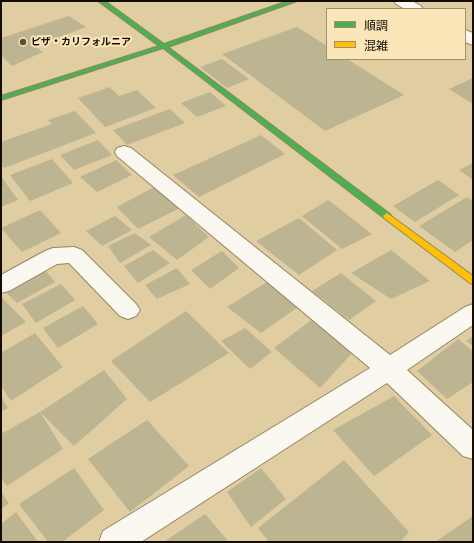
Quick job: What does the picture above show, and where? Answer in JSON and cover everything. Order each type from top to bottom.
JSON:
[{"type":"street","points":[[101,1],[144,36],[164,46],[473,281]]},
{"type":"street","points":[[1,98],[164,46],[294,1]]},
{"type":"street","points":[[401,1],[414,8]]},
{"type":"street","points":[[144,36],[163,30]]},
{"type":"street","points":[[124,152],[389,369],[473,447]]},
{"type":"street","points":[[1,285],[53,256],[74,255],[128,310]]},
{"type":"street","points":[[114,542],[389,369],[473,313]]},
{"type":"building","name":"ピザ・カリフォルニア","points":[[69,16],[86,27],[35,46],[43,52],[12,66],[1,55],[1,38]]},
{"type":"building","points":[[297,27],[326,45],[326,60],[349,60],[404,95],[325,131],[222,54]]},
{"type":"building","points":[[222,59],[249,79],[227,88],[200,67]]},
{"type":"building","points":[[473,78],[473,104],[449,89]]},
{"type":"building","points":[[110,87],[119,96],[137,90],[156,108],[105,127],[78,98]]},
{"type":"building","points":[[210,92],[226,106],[197,117],[181,103]]},
{"type":"building","points":[[170,109],[185,123],[127,145],[113,130]]},
{"type":"building","points":[[75,111],[96,133],[4,168],[1,164],[1,142],[52,124],[48,120]]},
{"type":"building","points":[[261,135],[285,154],[199,197],[173,175]]},
{"type":"building","points":[[98,140],[112,155],[74,170],[60,155]]},
{"type":"building","points":[[52,159],[73,183],[30,201],[10,175]]},
{"type":"building","points":[[116,160],[132,175],[97,192],[80,177]]},
{"type":"building","points":[[473,163],[473,180],[459,170]]},
{"type":"building","points":[[3,179],[18,200],[1,207],[1,180]]},
{"type":"building","points":[[438,180],[459,195],[415,222],[393,206]]},
{"type":"building","points":[[156,186],[182,207],[138,229],[117,207]]},
{"type":"building","points":[[467,197],[473,201],[473,240],[455,252],[419,226]]},
{"type":"building","points":[[328,200],[372,234],[342,249],[302,216]]},
{"type":"building","points":[[40,210],[61,233],[22,252],[1,228]]},
{"type":"building","points":[[186,215],[209,237],[177,260],[149,237]]},
{"type":"building","points":[[115,216],[132,230],[102,246],[86,231]]},
{"type":"building","points":[[299,218],[337,250],[299,275],[256,241]]},
{"type":"building","points":[[135,233],[151,245],[120,263],[108,246]]},
{"type":"building","points":[[153,250],[170,263],[138,283],[124,266]]},
{"type":"building","points":[[391,250],[430,281],[391,299],[351,273]]},
{"type":"building","points":[[222,251],[239,268],[210,289],[191,270]]},
{"type":"building","points":[[43,268],[55,282],[17,303],[2,289]]},
{"type":"building","points":[[177,268],[190,284],[157,299],[145,285]]},
{"type":"building","points":[[341,273],[376,301],[349,320],[312,291]]},
{"type":"building","points":[[267,282],[298,307],[261,333],[227,307]]},
{"type":"building","points":[[61,284],[75,300],[36,323],[22,304]]},
{"type":"building","points":[[1,297],[26,322],[1,336]]},
{"type":"building","points":[[83,306],[98,324],[58,348],[43,328]]},
{"type":"building","points":[[186,311],[229,353],[150,402],[111,361]]},
{"type":"building","points":[[314,318],[355,350],[320,388],[274,348]]},
{"type":"building","points":[[245,328],[272,352],[250,369],[221,341]]},
{"type":"building","points":[[35,333],[63,367],[11,401],[1,386],[1,353]]},
{"type":"building","points":[[473,336],[473,346],[466,341]]},
{"type":"building","points":[[458,339],[473,351],[473,382],[447,399],[417,371]]},
{"type":"building","points":[[104,370],[127,399],[74,446],[40,412]]},
{"type":"building","points":[[1,396],[8,408],[1,412]]},
{"type":"building","points":[[394,396],[432,435],[374,476],[333,430]]},
{"type":"building","points":[[40,412],[63,449],[7,486],[1,478],[1,434]]},
{"type":"building","points":[[147,420],[189,466],[130,512],[88,459]]},
{"type":"building","points":[[344,460],[409,532],[400,542],[269,542],[258,528]]},
{"type":"building","points":[[74,468],[104,510],[62,542],[48,542],[19,504]]},
{"type":"building","points":[[261,468],[286,499],[251,527],[227,492]]},
{"type":"building","points":[[1,492],[9,503],[1,509]]},
{"type":"building","points":[[16,512],[38,542],[1,542],[1,524]]},
{"type":"building","points":[[205,514],[229,542],[164,542]]},
{"type":"building","points":[[473,516],[473,542],[435,542]]},
{"type":"traffic: fast","points":[[101,1],[176,55],[387,216]]},
{"type":"traffic: fast","points":[[1,98],[164,46],[294,1]]},
{"type":"traffic: slow","points":[[387,216],[473,281]]},
{"type":"place","name":"ピザ・カリフォルニア","points":[[23,42]]}]
